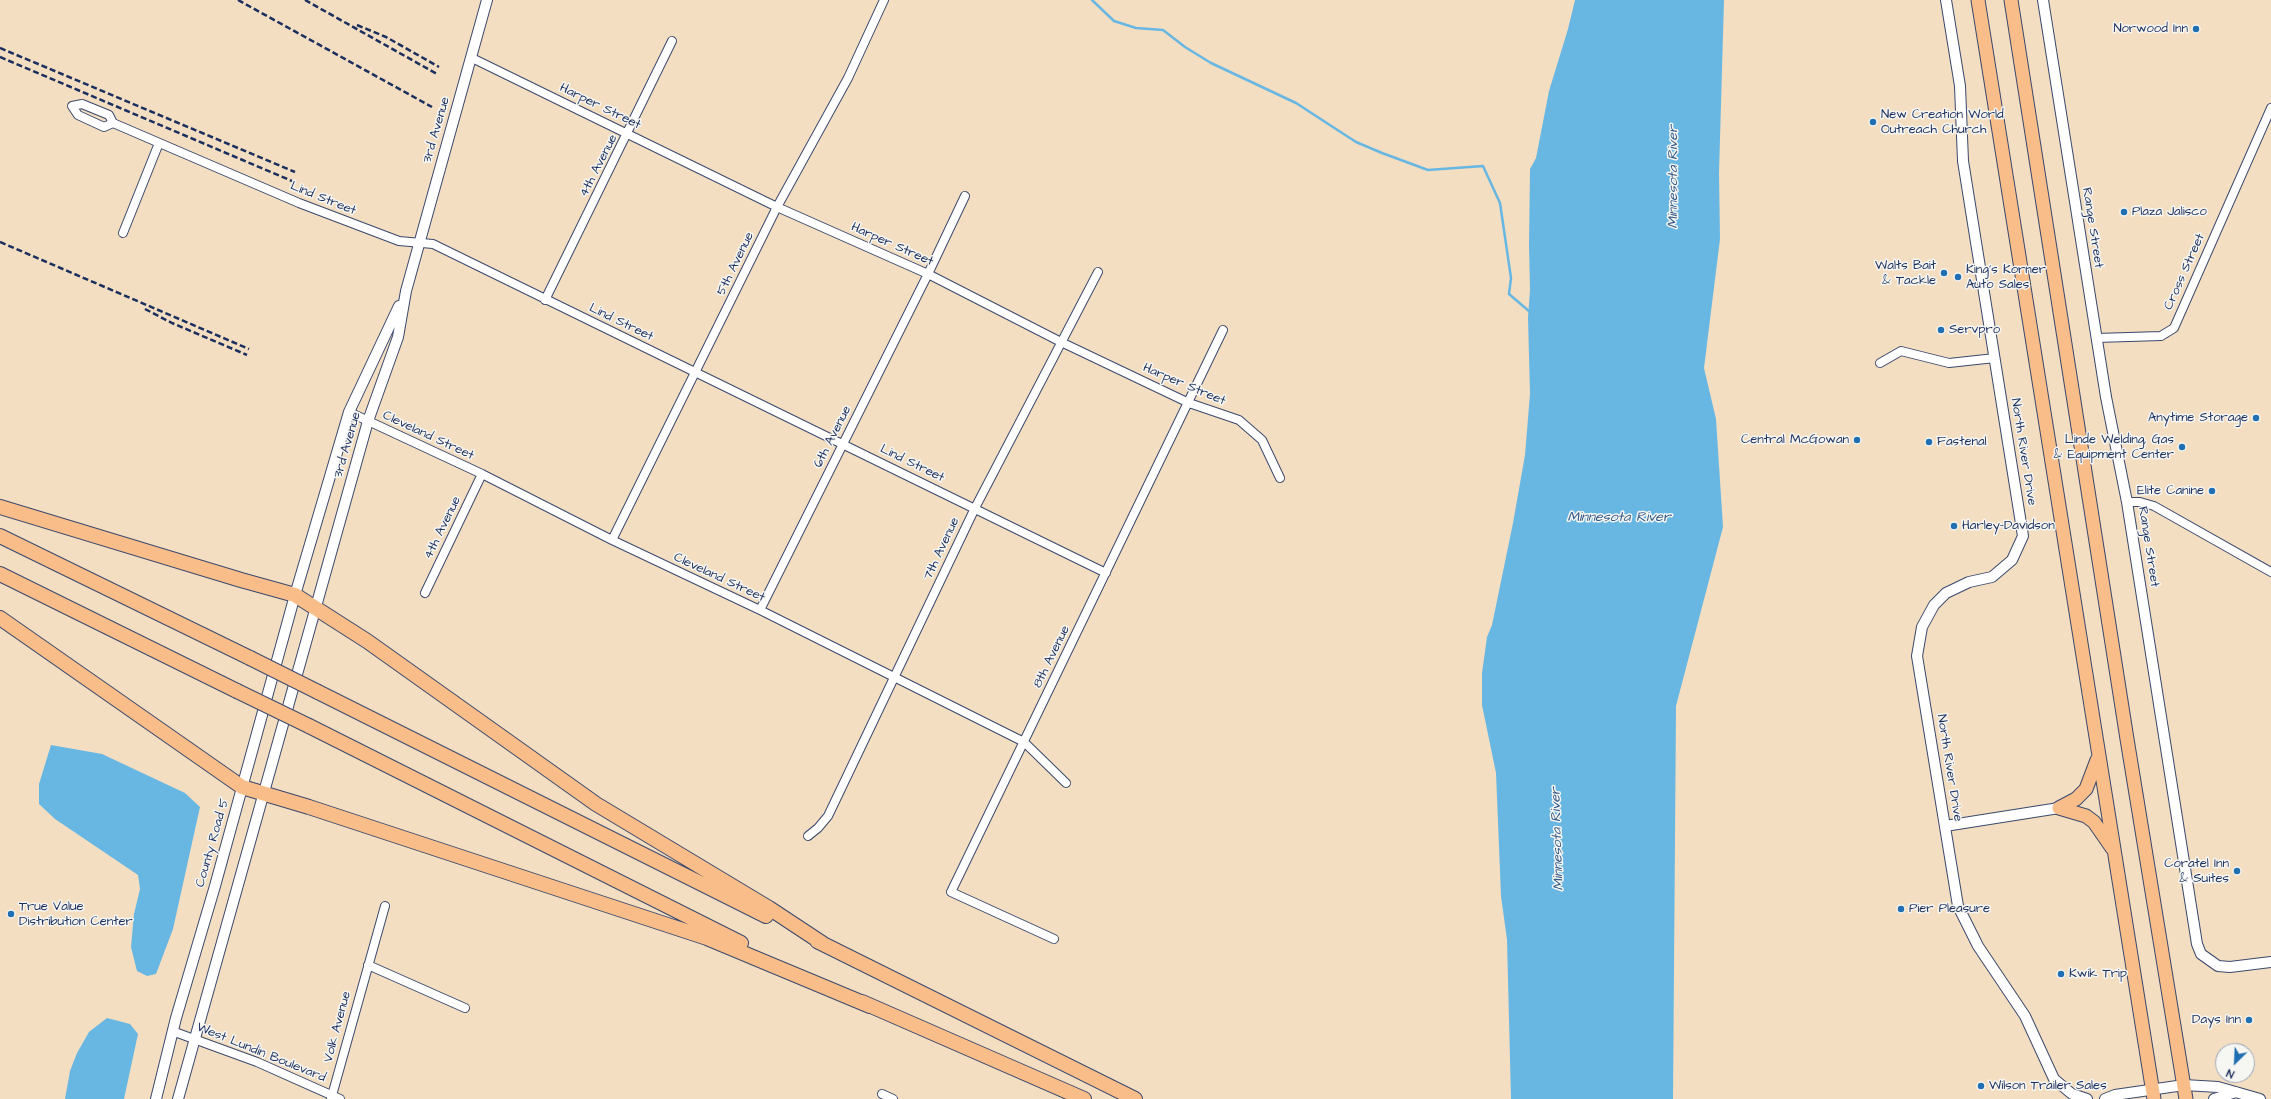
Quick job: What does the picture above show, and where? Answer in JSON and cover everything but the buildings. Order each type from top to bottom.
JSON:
[{"type":"highway","points":[[1978,0],[2098,755],[2116,853],[2153,1094]]},
{"type":"highway","points":[[2011,0],[2127,739],[2186,1099]]},
{"type":"highway","points":[[0,507],[295,595],[367,641],[596,804],[769,908],[825,945]]},
{"type":"highway","points":[[0,536],[250,658],[1135,1099]]},
{"type":"highway","points":[[0,574],[309,726],[870,1006]]},
{"type":"highway","points":[[0,618],[96,683],[242,787],[309,807],[700,936],[870,1006],[1084,1099]]},
{"type":"highway","points":[[2059,808],[2076,799],[2086,789],[2094,771],[2098,755]]},
{"type":"highway","points":[[2059,808],[2075,811],[2094,822],[2116,853]]},
{"type":"street","name":"3rd Avenue","points":[[316,607],[368,421],[398,337],[406,291],[488,0]]},
{"type":"street","name":"5th Avenue","points":[[612,540],[777,207],[848,78],[884,0]]},
{"type":"street","name":"North River Drive","points":[[1946,0],[1960,86],[1963,161],[2023,536],[2012,560],[1992,577],[1969,582],[1946,593],[1934,605],[1922,627],[1917,656],[1958,906],[1978,946],[2025,1016],[2054,1079],[2072,1094],[2087,1099]]},
{"type":"street","name":"Range Street","points":[[2043,0],[2096,338],[2127,502],[2197,944],[2201,954],[2218,966],[2230,967],[2271,962]]},
{"type":"street","name":"4th Avenue","points":[[545,300],[628,134],[672,41]]},
{"type":"street","name":"Harper Street","points":[[472,58],[777,207],[928,274],[1061,342],[1189,403],[1239,420],[1262,440],[1280,478]]},
{"type":"street","name":"Cross Street","points":[[2096,338],[2161,336],[2174,328],[2268,120],[2271,108]]},
{"type":"street","name":"Lind Street","points":[[114,123],[298,202],[364,228],[399,241],[433,244],[1106,573]]},
{"type":"street","points":[[123,233],[159,142]]},
{"type":"street","name":"6th Avenue","points":[[760,610],[928,274],[965,196]]},
{"type":"street","name":"7th Avenue","points":[[808,836],[818,828],[828,816],[974,508],[1098,272]]},
{"type":"street","name":"3rd Avenue","points":[[295,595],[349,412],[406,291]]},
{"type":"street","name":"8th Avenue","points":[[1054,939],[951,892],[1223,330]]},
{"type":"street","points":[[1880,363],[1901,351],[1949,363],[1995,358]]},
{"type":"street","name":"Cleveland Street","points":[[349,412],[482,474],[612,540],[760,610],[1024,742],[1066,784]]},
{"type":"street","name":"4th Avenue","points":[[424,593],[482,474]]},
{"type":"street","points":[[2127,502],[2140,502],[2154,506],[2271,572]]},
{"type":"street","name":"County Road 5","points":[[156,1099],[172,1031],[295,595]]},
{"type":"street","points":[[178,1099],[316,607]]},
{"type":"street","points":[[1945,826],[2059,808]]},
{"type":"street","name":"Volk Avenue","points":[[334,1098],[384,906]]},
{"type":"street","points":[[368,965],[465,1008]]},
{"type":"street","name":"West Lundin Boulevard","points":[[172,1031],[195,1038],[257,1062],[334,1098]]},
{"type":"street","points":[[2105,1099],[2115,1095],[2153,1094],[2184,1085],[2218,1087],[2260,1099]]},
{"type":"street","points":[[2214,1099],[2236,1092]]},
{"type":"street","points":[[882,1094],[893,1099]]},
{"type":"water","name":"Minnesota River","points":[[1575,0],[1724,0],[1719,173],[1720,239],[1704,368],[1716,419],[1723,527],[1676,706],[1673,1099],[1511,1099],[1507,940],[1501,896],[1496,773],[1482,705],[1482,673],[1487,637],[1492,625],[1525,455],[1530,394],[1528,318],[1530,290],[1530,169],[1536,158],[1549,91],[1568,29]]},
{"type":"water","points":[[51,745],[102,754],[185,793],[200,807],[173,929],[156,974],[147,976],[137,971],[131,947],[134,914],[140,889],[138,875],[55,819],[39,804],[39,784]]},
{"type":"water","points":[[107,1018],[130,1024],[138,1034],[124,1099],[65,1099],[70,1071],[77,1053],[89,1032]]},
{"type":"waterway","points":[[1092,0],[1114,21],[1136,28],[1163,30],[1185,47],[1211,63],[1296,103],[1356,142],[1428,170],[1483,166],[1500,203],[1511,278],[1509,294],[1530,312]]},
{"type":"railway","points":[[238,0],[432,107]]},
{"type":"railway","points":[[305,0],[437,74]]},
{"type":"railway","points":[[357,25],[386,37],[439,67]]},
{"type":"railway","points":[[0,48],[295,172]]},
{"type":"railway","points":[[0,57],[292,181]]},
{"type":"railway","points":[[0,242],[249,349]]},
{"type":"railway","points":[[145,309],[172,323],[247,355]]},
{"type":"place","name":"Norwood Inn","points":[[2196,29]]},
{"type":"place","name":"New Creation World Outreach Church","points":[[1873,122]]},
{"type":"place","name":"Plaza Jalisco","points":[[2124,212]]},
{"type":"place","name":"Walts Bait & Tackle","points":[[1944,273]]},
{"type":"place","name":"King's Korner Auto Sales","points":[[1958,277]]},
{"type":"place","name":"Servpro","points":[[1941,330]]},
{"type":"place","name":"Anytime Storage","points":[[2256,418]]},
{"type":"place","name":"Central McGowan","points":[[1857,440]]},
{"type":"place","name":"Fastenal","points":[[1929,442]]},
{"type":"place","name":"Linde Welding, Gas & Equipment Center","points":[[2182,447]]},
{"type":"place","name":"Elite Canine","points":[[2212,491]]},
{"type":"place","name":"Harley-Davidson","points":[[1954,526]]},
{"type":"place","name":"Coratel Inn & Suites","points":[[2237,871]]},
{"type":"place","name":"Pier Pleasure","points":[[1901,909]]},
{"type":"place","name":"True Value Distribution Center","points":[[11,914]]},
{"type":"place","name":"Kwik Trip","points":[[2061,974]]},
{"type":"place","name":"Days Inn","points":[[2249,1020]]},
{"type":"place","name":"Wilson Trailer Sales","points":[[1981,1086]]}]
